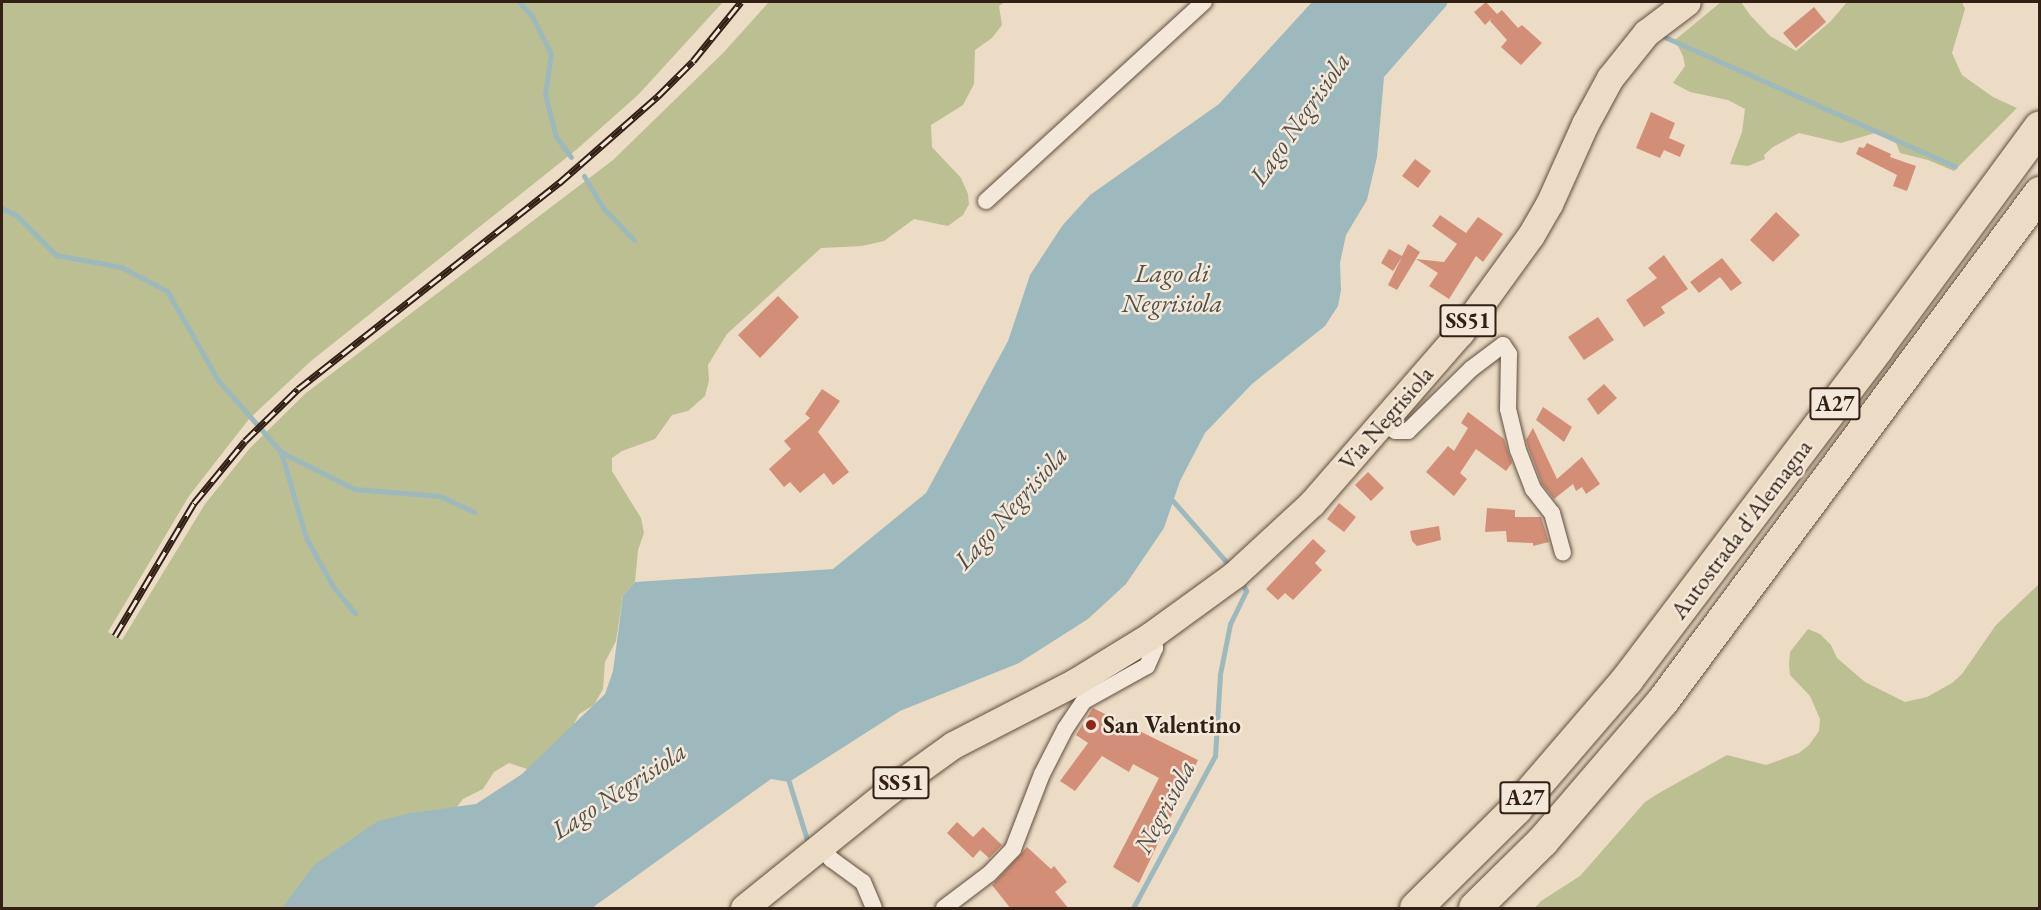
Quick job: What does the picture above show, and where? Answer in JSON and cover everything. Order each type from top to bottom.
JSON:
[{"type":"highway","name":"Autostrada d'Alemagna","points":[[1416,909],[1516,809],[1626,680],[1877,349],[2040,127]]},
{"type":"highway","name":"Autostrada d'Alemagna","points":[[1474,909],[1543,841],[1663,701],[2040,193]]},
{"type":"main road","name":"Via Negrisiola","points":[[821,847],[890,791],[953,745],[1075,682],[1150,636],[1237,573],[1312,503],[1460,333],[1531,235],[1553,195],[1585,124],[1616,70],[1646,33],[1687,2]]},
{"type":"main road","name":"SS51","points":[[744,909],[821,847]]},
{"type":"street","points":[[987,201],[1204,2]]},
{"type":"street","points":[[1382,423],[1396,431],[1408,431],[1471,369],[1503,345],[1509,354],[1508,409],[1518,450],[1533,489],[1552,513],[1563,553]]},
{"type":"street","points":[[944,909],[948,903],[988,873],[1012,849],[1042,774],[1065,729],[1084,701],[1147,666],[1155,648],[1150,636]]},
{"type":"street","points":[[821,847],[831,859],[863,882],[874,909]]},
{"type":"green space","points":[[2,2],[723,2],[638,95],[576,150],[311,361],[249,419],[189,496],[108,632],[122,640],[205,504],[250,448],[306,393],[613,160],[724,52],[769,2],[1005,2],[999,6],[1002,25],[992,38],[975,50],[974,84],[963,105],[931,125],[932,147],[961,178],[968,194],[969,204],[963,215],[948,226],[914,219],[884,241],[862,246],[821,248],[727,334],[708,365],[709,380],[705,396],[688,411],[672,415],[655,439],[622,451],[612,458],[612,471],[641,518],[644,533],[638,550],[635,582],[623,596],[616,641],[605,662],[603,689],[594,705],[579,714],[567,738],[533,771],[509,763],[494,772],[483,789],[463,799],[451,815],[307,908],[2,908]]},
{"type":"green space","points":[[1721,2],[1741,2],[1770,36],[1796,51],[1831,21],[1847,2],[1962,2],[1965,9],[1952,53],[1962,75],[1993,97],[2017,108],[1954,171],[1928,160],[1900,153],[1896,143],[1875,133],[1841,143],[1799,133],[1773,147],[1764,155],[1765,159],[1748,166],[1730,164],[1742,132],[1745,109],[1728,100],[1690,92],[1673,83],[1685,66],[1675,40]]},
{"type":"green space","points":[[2039,584],[2039,908],[1535,908],[1541,901],[1580,876],[1645,802],[1659,793],[1727,755],[1766,765],[1799,753],[1809,745],[1819,731],[1820,719],[1810,696],[1790,675],[1789,664],[1790,652],[1808,629],[1820,634],[1831,645],[1837,658],[1865,682],[1905,702],[1927,697],[1952,683],[1962,674],[1996,625]]},
{"type":"water","name":"Lago di Negrisiola","points":[[1312,2],[1447,2],[1447,5],[1384,77],[1377,157],[1367,200],[1346,235],[1340,263],[1341,290],[1338,306],[1325,326],[1252,384],[1205,433],[1180,481],[1164,528],[1126,584],[1088,619],[1019,663],[900,711],[789,782],[771,779],[592,908],[282,908],[314,865],[378,821],[411,813],[476,804],[522,774],[605,694],[613,671],[623,596],[635,582],[833,569],[926,493],[1008,341],[1030,275],[1062,226],[1090,195],[1219,104]]},
{"type":"building","points":[[1486,2],[1497,14],[1502,10],[1518,28],[1522,25],[1542,43],[1521,65],[1501,47],[1507,40],[1490,21],[1492,18],[1485,25],[1474,12]]},
{"type":"building","points":[[1814,7],[1826,22],[1796,48],[1783,33]]},
{"type":"building","points":[[1651,112],[1675,123],[1669,138],[1685,145],[1680,157],[1664,150],[1660,158],[1636,148]]},
{"type":"building","points":[[1867,143],[1891,154],[1890,157],[1916,166],[1907,191],[1893,186],[1897,175],[1856,154],[1859,147],[1864,148]]},
{"type":"building","points":[[1415,159],[1431,171],[1418,188],[1402,176]]},
{"type":"building","points":[[1776,212],[1800,235],[1773,262],[1750,240]]},
{"type":"building","points":[[1440,215],[1466,233],[1478,217],[1503,234],[1483,262],[1476,256],[1449,299],[1429,286],[1438,273],[1416,259],[1444,262],[1457,244],[1432,226]]},
{"type":"building","points":[[1408,244],[1420,252],[1397,290],[1388,285],[1402,257],[1393,271],[1381,263],[1389,249],[1402,256]]},
{"type":"building","points":[[1664,255],[1688,289],[1661,307],[1665,313],[1644,327],[1626,300],[1657,278],[1648,268]]},
{"type":"building","points":[[1722,258],[1742,283],[1731,291],[1720,277],[1699,293],[1690,282]]},
{"type":"building","points":[[778,296],[799,317],[760,358],[738,335]]},
{"type":"building","points":[[1598,317],[1614,340],[1584,360],[1568,337]]},
{"type":"building","points":[[1604,384],[1617,398],[1598,415],[1587,399]]},
{"type":"building","points":[[822,389],[840,401],[818,432],[849,472],[833,485],[824,473],[800,493],[790,482],[784,487],[769,469],[791,449],[784,441],[810,418],[805,414]]},
{"type":"building","points":[[1543,407],[1572,427],[1564,442],[1536,420]]},
{"type":"building","points":[[1468,412],[1504,439],[1512,463],[1506,471],[1476,449],[1460,473],[1467,479],[1454,496],[1426,472],[1448,446],[1454,451],[1468,428],[1461,423]]},
{"type":"building","points":[[1533,428],[1557,479],[1582,457],[1600,484],[1586,494],[1582,487],[1576,491],[1573,484],[1554,499],[1542,484],[1528,447],[1526,440]]},
{"type":"building","points":[[1368,472],[1384,488],[1371,501],[1355,485]]},
{"type":"building","points":[[1339,503],[1356,517],[1344,532],[1327,519]]},
{"type":"building","points":[[1487,508],[1515,510],[1515,517],[1541,517],[1549,542],[1533,546],[1533,543],[1507,542],[1506,531],[1485,532]]},
{"type":"building","points":[[1439,526],[1441,540],[1417,546],[1412,541],[1410,531]]},
{"type":"building","points":[[1313,539],[1326,551],[1315,563],[1322,570],[1293,600],[1285,593],[1278,600],[1266,589]]},
{"type":"building","points":[[1093,708],[1198,760],[1139,883],[1113,867],[1159,778],[1133,764],[1129,772],[1102,756],[1075,791],[1060,781],[1088,743],[1076,735]]},
{"type":"building","points":[[957,822],[973,837],[983,827],[1002,845],[989,858],[980,850],[973,858],[947,833]]},
{"type":"building","points":[[1027,847],[1051,869],[1054,866],[1067,882],[1055,892],[1069,909],[1011,909],[992,885]]},
{"type":"waterway","points":[[519,2],[532,16],[551,54],[545,94],[556,137],[571,157]]},
{"type":"waterway","points":[[1658,34],[1955,166]]},
{"type":"waterway","points":[[584,176],[604,209],[634,240]]},
{"type":"waterway","points":[[2,208],[16,215],[56,255],[121,267],[167,291],[218,380],[281,452],[306,538],[334,588],[355,613]]},
{"type":"waterway","points":[[281,452],[355,489],[440,496],[474,512]]},
{"type":"waterway","name":"Negrisiola","points":[[1173,501],[1230,566]]},
{"type":"waterway","name":"Negrisiola","points":[[1133,908],[1215,756],[1220,674],[1230,624],[1246,591],[1240,578]]},
{"type":"waterway","points":[[789,782],[808,843]]},
{"type":"railway","points":[[115,636],[194,503],[245,441],[298,389],[559,183],[658,96],[693,61],[741,2]]},
{"type":"place","name":"San Valentino","points":[[1091,725]]},
{"type":"water label","name":"Lago Negrisiola","points":[[1300,119]]},
{"type":"water label","name":"Lago Negrisiola","points":[[1011,508]]},
{"type":"water label","name":"Lago Negrisiola","points":[[619,791]]}]
